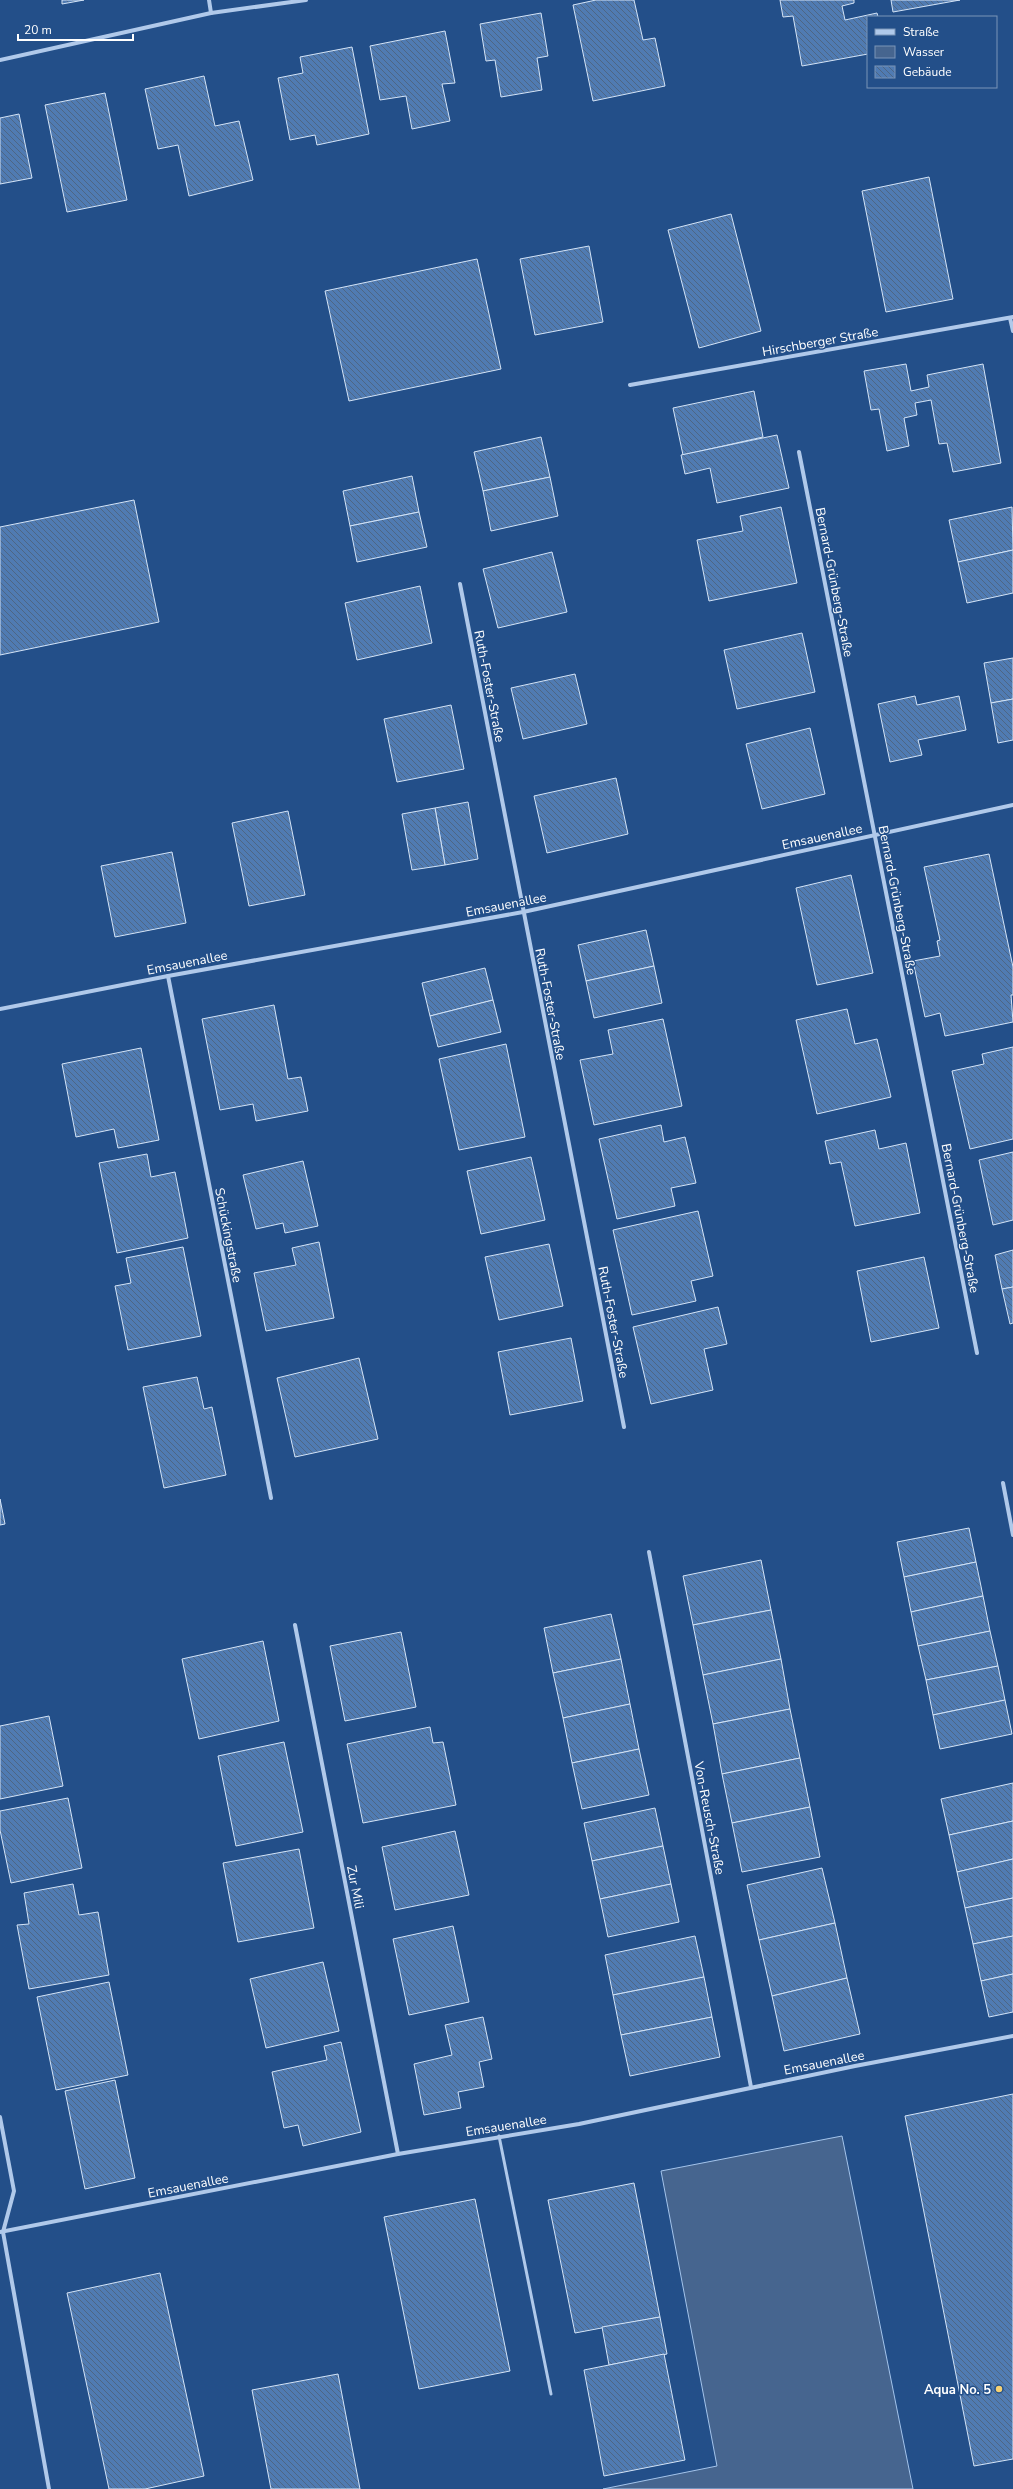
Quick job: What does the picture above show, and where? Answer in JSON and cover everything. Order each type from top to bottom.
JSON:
[{"type":"street","points":[[209,0],[211,13]]},
{"type":"street","points":[[0,60],[211,13],[306,0]]},
{"type":"street","points":[[1012,318],[1013,331]]},
{"type":"street","name":"Hirschberger Straße","points":[[630,385],[1012,318]]},
{"type":"street","name":"Bernard-Grünberg-Straße","points":[[799,452],[977,1353]]},
{"type":"street","name":"Ruth-Foster-Straße","points":[[460,584],[624,1427]]},
{"type":"street","name":"Emsauenallee","points":[[0,1009],[168,976],[523,912],[1013,805]]},
{"type":"street","name":"Schückingstraße","points":[[168,976],[271,1498]]},
{"type":"street","points":[[1003,1483],[1013,1535]]},
{"type":"street","name":"Von-Reusch-Straße","points":[[649,1552],[751,2087]]},
{"type":"street","name":"Zur Mili","points":[[295,1625],[398,2154]]},
{"type":"street","name":"Emsauenallee","points":[[1,2232],[398,2154],[499,2136],[579,2124],[751,2087],[1013,2036]]},
{"type":"street","points":[[0,2117],[14,2191],[1,2232],[49,2489]]},
{"type":"lane","points":[[499,2136],[551,2394]]},
{"type":"water","points":[[842,2136],[913,2489],[603,2489],[717,2466],[661,2171]]},
{"type":"building","points":[[62,0],[84,0],[62,4]]},
{"type":"building","points":[[596,0],[634,0],[643,40],[655,38],[665,86],[593,101],[573,5]]},
{"type":"building","points":[[780,0],[854,0],[854,3],[842,6],[845,20],[877,13],[878,16],[867,16],[867,54],[802,66],[793,16],[783,17]]},
{"type":"building","points":[[891,0],[960,0],[893,12]]},
{"type":"building","points":[[541,13],[548,56],[537,58],[542,90],[501,97],[495,60],[486,61],[480,24]]},
{"type":"building","points":[[445,31],[455,83],[442,84],[450,121],[412,129],[406,96],[380,100],[370,46]]},
{"type":"building","points":[[352,47],[369,134],[317,145],[315,135],[290,140],[278,78],[303,73],[300,57]]},
{"type":"building","points":[[204,76],[215,126],[239,121],[253,180],[189,196],[178,145],[158,149],[145,89]]},
{"type":"building","points":[[105,93],[127,200],[67,212],[45,105]]},
{"type":"building","points":[[19,114],[32,178],[0,184],[0,118]]},
{"type":"building","points":[[929,177],[953,299],[886,312],[862,191]]},
{"type":"building","points":[[731,214],[761,331],[699,348],[668,230]]},
{"type":"building","points":[[589,246],[603,322],[535,335],[520,259]]},
{"type":"building","points":[[477,259],[501,369],[349,401],[325,291]]},
{"type":"building","points":[[906,364],[911,391],[929,387],[927,375],[983,364],[1001,463],[953,472],[947,443],[939,444],[931,400],[915,403],[917,415],[904,418],[909,446],[887,451],[879,409],[871,410],[864,371]]},
{"type":"building","points":[[754,391],[763,437],[683,455],[673,408]]},
{"type":"building","points":[[777,435],[789,488],[717,503],[710,468],[685,474],[681,455]]},
{"type":"building","points":[[541,437],[550,477],[483,491],[474,452]]},
{"type":"building","points":[[412,476],[419,512],[350,526],[343,491]]},
{"type":"building","points":[[550,477],[558,516],[491,531],[483,491]]},
{"type":"building","points":[[134,500],[159,622],[0,655],[0,527]]},
{"type":"building","points":[[781,507],[797,583],[709,601],[697,540],[743,531],[740,516]]},
{"type":"building","points":[[1012,507],[1013,550],[958,562],[949,520]]},
{"type":"building","points":[[419,512],[427,547],[357,562],[350,526]]},
{"type":"building","points":[[1013,550],[1013,593],[967,603],[958,562]]},
{"type":"building","points":[[552,552],[567,612],[498,628],[483,569]]},
{"type":"building","points":[[420,586],[432,643],[357,660],[345,603]]},
{"type":"building","points":[[802,633],[815,692],[737,709],[724,650]]},
{"type":"building","points":[[1013,658],[1013,699],[991,703],[984,663]]},
{"type":"building","points":[[575,674],[587,724],[523,739],[511,688]]},
{"type":"building","points":[[915,696],[917,705],[959,696],[966,730],[918,740],[922,755],[890,762],[878,704]]},
{"type":"building","points":[[1013,699],[1013,740],[998,743],[991,703]]},
{"type":"building","points":[[451,705],[464,769],[397,782],[384,719]]},
{"type":"building","points":[[810,728],[825,794],[762,809],[746,744]]},
{"type":"building","points":[[616,778],[628,834],[547,853],[534,796]]},
{"type":"building","points":[[468,802],[478,859],[445,865],[435,808]]},
{"type":"building","points":[[435,808],[445,865],[412,870],[402,814]]},
{"type":"building","points":[[288,811],[305,895],[249,906],[232,823]]},
{"type":"building","points":[[172,852],[186,923],[115,937],[101,866]]},
{"type":"building","points":[[989,854],[1013,967],[1013,995],[1011,995],[1013,1022],[945,1036],[940,1013],[925,1017],[913,961],[940,956],[937,941],[940,940],[924,867]]},
{"type":"building","points":[[851,875],[873,973],[817,985],[796,888]]},
{"type":"building","points":[[646,930],[654,966],[586,981],[578,945]]},
{"type":"building","points":[[654,966],[662,1003],[594,1018],[586,981]]},
{"type":"building","points":[[485,968],[493,1000],[430,1016],[422,983]]},
{"type":"building","points":[[493,1000],[501,1032],[438,1047],[430,1016]]},
{"type":"building","points":[[274,1005],[288,1079],[301,1077],[308,1111],[256,1121],[253,1104],[220,1110],[202,1019]]},
{"type":"building","points":[[847,1009],[855,1044],[877,1039],[891,1097],[817,1114],[796,1020]]},
{"type":"building","points":[[663,1019],[682,1106],[594,1125],[580,1060],[613,1054],[608,1030]]},
{"type":"building","points":[[506,1044],[525,1137],[459,1150],[439,1059]]},
{"type":"building","points":[[1013,1047],[1013,1139],[970,1149],[952,1071],[984,1064],[982,1054]]},
{"type":"building","points":[[141,1048],[159,1140],[118,1148],[114,1129],[76,1137],[62,1064]]},
{"type":"building","points":[[661,1125],[664,1142],[685,1137],[696,1183],[671,1188],[675,1206],[617,1219],[599,1139]]},
{"type":"building","points":[[875,1130],[879,1149],[906,1143],[920,1213],[855,1226],[841,1162],[830,1164],[825,1141]]},
{"type":"building","points":[[1013,1152],[1013,1220],[993,1225],[979,1160]]},
{"type":"building","points":[[147,1154],[151,1177],[175,1172],[188,1238],[117,1253],[99,1163]]},
{"type":"building","points":[[531,1157],[545,1220],[481,1234],[467,1171]]},
{"type":"building","points":[[303,1161],[318,1226],[285,1233],[283,1223],[256,1229],[243,1175]]},
{"type":"building","points":[[698,1211],[713,1276],[691,1281],[696,1301],[632,1315],[613,1230]]},
{"type":"building","points":[[319,1242],[334,1318],[266,1331],[254,1273],[296,1265],[292,1248]]},
{"type":"building","points":[[549,1244],[563,1306],[499,1320],[485,1257]]},
{"type":"building","points":[[183,1247],[201,1336],[128,1350],[115,1286],[131,1283],[126,1258]]},
{"type":"building","points":[[1013,1250],[1013,1287],[1002,1289],[995,1255]]},
{"type":"building","points":[[924,1257],[939,1328],[871,1342],[857,1271]]},
{"type":"building","points":[[1013,1287],[1013,1323],[1010,1324],[1002,1289]]},
{"type":"building","points":[[718,1307],[727,1344],[704,1349],[713,1390],[651,1404],[633,1327]]},
{"type":"building","points":[[571,1338],[583,1401],[510,1415],[498,1352]]},
{"type":"building","points":[[359,1358],[378,1439],[295,1457],[277,1378]]},
{"type":"building","points":[[197,1377],[204,1409],[212,1407],[226,1475],[164,1488],[143,1387]]},
{"type":"building","points":[[0,1499],[5,1524],[0,1525]]},
{"type":"building","points":[[969,1528],[976,1562],[904,1577],[897,1542]]},
{"type":"building","points":[[761,1560],[771,1610],[693,1625],[683,1576]]},
{"type":"building","points":[[976,1562],[983,1596],[911,1612],[904,1577]]},
{"type":"building","points":[[983,1596],[990,1631],[918,1646],[911,1612]]},
{"type":"building","points":[[771,1610],[781,1659],[703,1675],[693,1625]]},
{"type":"building","points":[[611,1614],[621,1659],[553,1673],[544,1628]]},
{"type":"building","points":[[990,1631],[998,1666],[926,1680],[918,1646]]},
{"type":"building","points":[[401,1632],[416,1707],[345,1721],[330,1646]]},
{"type":"building","points":[[263,1641],[279,1721],[199,1739],[182,1659]]},
{"type":"building","points":[[621,1659],[630,1704],[563,1718],[553,1673]]},
{"type":"building","points":[[781,1659],[790,1709],[713,1724],[703,1675]]},
{"type":"building","points":[[998,1666],[1005,1700],[933,1715],[926,1680]]},
{"type":"building","points":[[1005,1700],[1012,1734],[940,1749],[933,1715]]},
{"type":"building","points":[[630,1704],[639,1749],[572,1763],[563,1718]]},
{"type":"building","points":[[790,1709],[800,1758],[722,1774],[713,1724]]},
{"type":"building","points":[[49,1716],[63,1786],[0,1799],[0,1726]]},
{"type":"building","points":[[430,1727],[433,1743],[443,1742],[456,1805],[363,1823],[347,1744]]},
{"type":"building","points":[[284,1742],[303,1832],[236,1846],[218,1756]]},
{"type":"building","points":[[639,1749],[649,1795],[582,1809],[572,1763]]},
{"type":"building","points":[[800,1758],[810,1807],[732,1823],[722,1774]]},
{"type":"building","points":[[1013,1783],[1013,1821],[949,1835],[941,1799]]},
{"type":"building","points":[[68,1798],[82,1868],[11,1883],[0,1830],[0,1811]]},
{"type":"building","points":[[810,1807],[820,1857],[742,1872],[732,1823]]},
{"type":"building","points":[[655,1808],[663,1846],[592,1861],[584,1823]]},
{"type":"building","points":[[1013,1821],[1013,1859],[957,1872],[949,1835]]},
{"type":"building","points":[[455,1831],[469,1895],[395,1910],[382,1847]]},
{"type":"building","points":[[663,1846],[671,1884],[600,1899],[592,1861]]},
{"type":"building","points":[[299,1849],[314,1928],[238,1942],[223,1863]]},
{"type":"building","points":[[1013,1859],[1013,1898],[965,1908],[957,1872]]},
{"type":"building","points":[[822,1868],[835,1923],[759,1940],[747,1885]]},
{"type":"building","points":[[73,1884],[79,1915],[98,1912],[109,1975],[29,1989],[17,1925],[29,1924],[24,1893]]},
{"type":"building","points":[[671,1884],[679,1922],[608,1937],[600,1899]]},
{"type":"building","points":[[1013,1898],[1013,1936],[973,1944],[965,1908]]},
{"type":"building","points":[[835,1923],[847,1978],[772,1996],[759,1940]]},
{"type":"building","points":[[453,1926],[469,2002],[409,2015],[393,1939]]},
{"type":"building","points":[[695,1936],[704,1977],[613,1995],[605,1955]]},
{"type":"building","points":[[1013,1936],[1013,1974],[981,1981],[973,1944]]},
{"type":"building","points":[[323,1962],[339,2031],[266,2048],[250,1979]]},
{"type":"building","points":[[1013,1974],[1013,2012],[989,2017],[981,1981]]},
{"type":"building","points":[[704,1977],[712,2017],[621,2035],[613,1995]]},
{"type":"building","points":[[847,1978],[860,2034],[784,2051],[772,1996]]},
{"type":"building","points":[[109,1982],[128,2075],[56,2090],[37,1997]]},
{"type":"building","points":[[483,2017],[492,2059],[479,2062],[484,2087],[458,2092],[461,2108],[424,2115],[414,2064],[452,2055],[445,2025]]},
{"type":"building","points":[[712,2017],[720,2057],[630,2076],[621,2035]]},
{"type":"building","points":[[341,2042],[361,2132],[303,2146],[298,2125],[284,2128],[272,2072],[327,2060],[324,2046]]},
{"type":"building","points":[[115,2080],[135,2178],[85,2189],[65,2091]]},
{"type":"building","points":[[1013,2094],[1013,2459],[974,2466],[905,2116]]},
{"type":"building","points":[[634,2183],[660,2317],[575,2333],[548,2200]]},
{"type":"building","points":[[475,2199],[510,2371],[419,2389],[384,2217]]},
{"type":"building","points":[[160,2273],[204,2476],[145,2489],[109,2489],[67,2293]]},
{"type":"building","points":[[660,2317],[667,2354],[609,2365],[602,2327]]},
{"type":"building","points":[[664,2354],[685,2460],[604,2476],[584,2370]]},
{"type":"building","points":[[338,2374],[360,2489],[271,2489],[252,2390]]},
{"type":"place","name":"Aqua No. 5","points":[[999,2389]]}]
